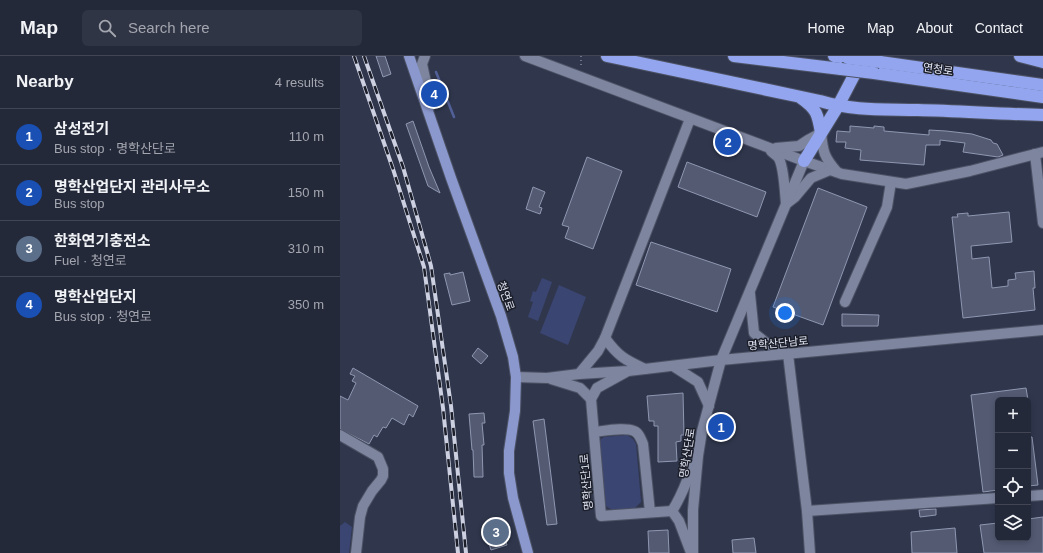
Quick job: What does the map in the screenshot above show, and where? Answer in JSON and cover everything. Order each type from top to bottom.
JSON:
[{"type":"highway","points":[[607,56],[838,106],[861,109],[1043,115]]},
{"type":"highway","name":"연청로","points":[[734,56],[841,68],[1043,97]]},
{"type":"highway","name":"연청로","points":[[834,56],[1043,85]]},
{"type":"highway","points":[[804,161],[838,106],[865,56]]},
{"type":"highway","points":[[1020,56],[1043,62]]},
{"type":"highway","points":[[800,97],[811,105],[818,115],[821,133]]},
{"type":"highway","points":[[821,133],[836,118],[847,112],[861,109]]},
{"type":"main road","name":"청연로","points":[[409,56],[501,316],[513,357],[516,377],[515,411],[509,451],[509,473],[513,498],[528,553]]},
{"type":"street","points":[[425,56],[422,64],[427,87],[430,118]]},
{"type":"street","points":[[525,56],[804,161],[834,171],[891,182],[906,184],[1008,162],[1039,153],[1043,223]]},
{"type":"street","points":[[579,374],[598,351],[605,338],[690,119]]},
{"type":"street","points":[[768,148],[787,148],[799,146],[821,133],[822,149],[834,171]]},
{"type":"street","points":[[768,148],[779,158],[783,173],[786,204],[795,198],[811,178],[834,171]]},
{"type":"street","name":"명학산단로","points":[[692,553],[693,510],[698,456],[702,430],[721,360],[804,161]]},
{"type":"street","points":[[845,302],[887,207],[891,182]]},
{"type":"street","points":[[750,292],[754,334],[765,342],[788,354],[807,511],[810,553]]},
{"type":"street","name":"명학산단남로","points":[[516,377],[547,378],[579,374],[628,371],[721,360],[1043,330]]},
{"type":"street","points":[[605,338],[614,351],[625,360],[645,369]]},
{"type":"street","points":[[673,366],[698,382],[709,406]]},
{"type":"street","points":[[547,378],[580,388],[591,400],[598,388],[628,371]]},
{"type":"street","name":"명학산단1로","points":[[591,400],[601,516],[672,511]]},
{"type":"street","points":[[594,432],[626,430],[634,431],[640,436],[643,444],[650,512]]},
{"type":"street","points":[[340,435],[378,457],[383,469],[383,476],[381,480],[363,506],[360,517],[356,553]]},
{"type":"street","points":[[692,553],[679,521],[672,511],[684,492],[686,482],[698,456]]},
{"type":"street","points":[[1031,496],[1043,495]]},
{"type":"street","points":[[807,511],[995,498]]},
{"type":"shaded area","points":[[542,278],[552,282],[538,321],[528,317],[533,302],[530,301],[533,291],[536,292]]},
{"type":"shaded area","points":[[559,285],[586,297],[568,345],[540,333]]},
{"type":"shaded area","points":[[627,435],[633,439],[636,444],[641,502],[634,509],[613,510],[607,507],[604,502],[599,444],[601,439],[604,437]]},
{"type":"shaded area","points":[[345,522],[352,527],[349,553],[340,553],[340,526]]},
{"type":"building","points":[[376,56],[385,56],[391,74],[383,77]]},
{"type":"building","points":[[413,121],[440,193],[428,186],[406,124]]},
{"type":"building","points":[[850,126],[874,128],[874,126],[884,127],[884,131],[929,135],[929,130],[972,134],[991,140],[993,143],[997,144],[1003,155],[998,157],[963,152],[965,143],[940,140],[940,145],[926,145],[924,165],[860,160],[861,150],[845,148],[846,142],[836,142],[837,131],[850,132]]},
{"type":"building","points":[[587,157],[622,171],[593,249],[565,238],[569,227],[562,225]]},
{"type":"building","points":[[687,162],[766,192],[757,217],[678,187]]},
{"type":"building","points":[[533,187],[545,192],[539,207],[542,208],[540,214],[526,209]]},
{"type":"building","points":[[818,188],[867,207],[823,325],[773,307]]},
{"type":"building","points":[[1009,212],[1012,242],[971,246],[972,259],[989,257],[992,288],[1008,286],[1008,280],[1016,279],[1015,273],[1034,271],[1035,288],[1033,288],[1035,310],[963,318],[952,217],[958,217],[957,214],[968,213],[968,216]]},
{"type":"building","points":[[651,242],[731,269],[717,312],[636,285]]},
{"type":"building","points":[[463,272],[470,301],[452,305],[444,274],[450,273],[450,275]]},
{"type":"building","points":[[842,314],[879,315],[878,326],[842,326]]},
{"type":"building","points":[[478,348],[488,356],[481,364],[472,356]]},
{"type":"building","points":[[353,368],[418,406],[413,417],[409,414],[404,425],[392,418],[386,428],[383,427],[377,437],[374,435],[369,444],[340,429],[340,396],[348,400],[356,383],[352,381],[355,376],[350,374]]},
{"type":"building","points":[[1026,388],[1028,397],[995,397],[995,490],[983,492],[971,395]]},
{"type":"building","points":[[683,393],[684,435],[681,435],[681,441],[676,442],[677,461],[658,462],[658,426],[654,426],[654,421],[649,421],[647,396]]},
{"type":"building","points":[[484,413],[485,423],[482,423],[484,445],[482,445],[483,477],[474,477],[469,414]]},
{"type":"building","points":[[544,419],[557,524],[547,525],[533,421]]},
{"type":"building","points":[[1031,437],[1032,437],[1038,485],[1031,486]]},
{"type":"building","points":[[936,509],[936,515],[920,517],[919,510]]},
{"type":"building","points":[[1043,517],[1043,553],[984,553],[980,525],[995,523],[995,541],[1031,541],[1031,519]]},
{"type":"building","points":[[499,520],[507,545],[491,550],[483,525]]},
{"type":"building","points":[[955,528],[957,553],[912,553],[911,532]]},
{"type":"building","points":[[668,530],[669,553],[649,553],[648,531]]},
{"type":"building","points":[[754,538],[756,553],[733,553],[732,540]]},
{"type":"waterway","points":[[436,72],[454,117]]},
{"type":"railway","points":[[354,56],[393,169],[424,267],[443,408],[458,553]]},
{"type":"railway","points":[[364,56],[403,167],[431,266],[451,406],[466,553]]},
{"type":"place","name":"명학산업단지","points":[[434,94]]},
{"type":"place","name":"명학산업단지 관리사무소","points":[[728,142]]},
{"type":"place","name":"삼성전기","points":[[721,427]]},
{"type":"place","name":"한화연기충전소","points":[[496,532]]}]
